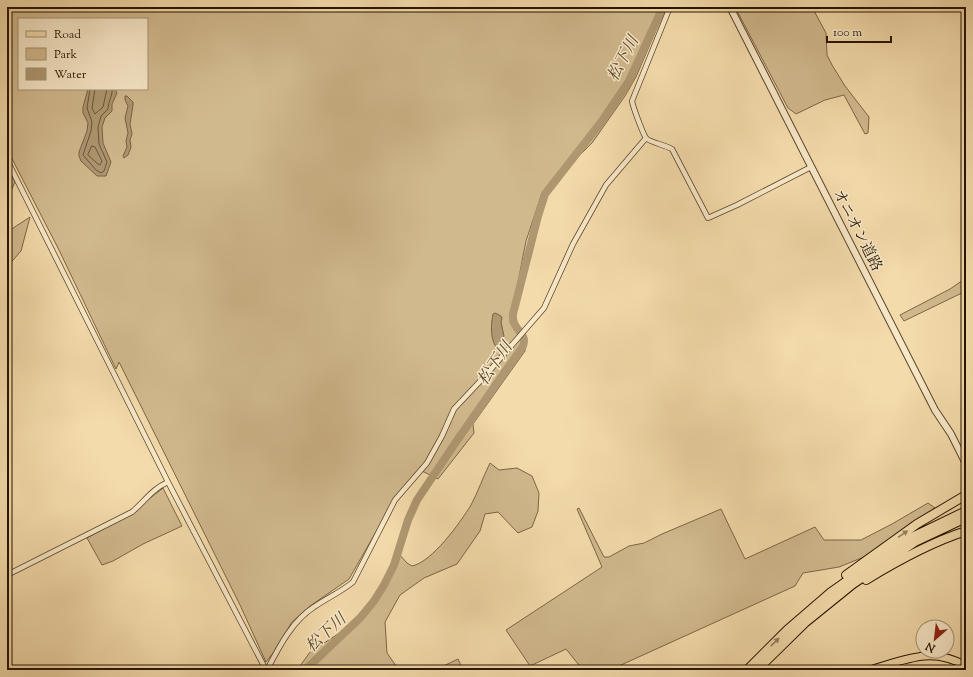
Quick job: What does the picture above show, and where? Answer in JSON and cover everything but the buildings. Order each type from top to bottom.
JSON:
[{"type":"highway","points":[[747,670],[829,589],[854,568],[916,524],[966,494]]},
{"type":"highway","points":[[787,630],[831,592],[881,557],[914,536],[966,511]]},
{"type":"highway","points":[[758,670],[806,622],[827,603],[853,584],[915,542],[966,518]]},
{"type":"highway","points":[[827,603],[883,570],[966,531]]},
{"type":"main road","points":[[870,670],[918,656],[932,655],[946,657],[966,666]]},
{"type":"street","points":[[670,7],[632,101],[646,138],[666,145],[672,149],[708,218],[811,166]]},
{"type":"street","name":"オニオン道路","points":[[730,7],[935,410],[951,434],[966,464]]},
{"type":"street","points":[[266,670],[280,645],[297,621],[313,607],[353,582],[395,500],[426,463],[442,436],[454,409],[544,308],[573,244],[606,185],[646,138]]},
{"type":"street","points":[[7,160],[168,482],[266,670]]},
{"type":"street","points":[[7,575],[132,512],[142,504],[150,493],[168,482]]},
{"type":"green space","points":[[7,7],[666,7],[636,77],[625,96],[592,143],[542,193],[526,241],[510,323],[527,338],[525,351],[473,424],[474,433],[438,479],[420,470],[388,511],[349,579],[310,606],[292,622],[266,662],[240,605],[119,362],[116,369],[59,250],[7,149]]},
{"type":"green space","points":[[735,7],[812,7],[826,33],[827,55],[832,65],[845,86],[869,117],[868,133],[865,134],[844,95],[825,100],[796,114],[788,108]]},
{"type":"green space","points":[[7,166],[15,182],[11,191],[7,194]]},
{"type":"green space","points":[[30,217],[21,251],[7,267],[7,232]]},
{"type":"green space","points":[[966,278],[966,291],[904,321],[900,315],[950,289]]},
{"type":"green space","points":[[490,463],[499,470],[517,468],[532,476],[539,493],[538,511],[532,527],[518,533],[498,512],[485,514],[480,531],[457,564],[424,578],[400,595],[385,622],[387,653],[399,670],[297,670],[313,648],[318,647],[341,632],[367,611],[399,554],[412,566],[420,563],[437,550],[460,522],[471,505]]},
{"type":"green space","points":[[163,488],[182,526],[143,544],[113,561],[102,565],[87,538],[139,509]]},
{"type":"green space","points":[[928,503],[935,508],[864,557],[839,567],[803,573],[795,586],[610,670],[583,670],[566,649],[530,666],[506,630],[602,567],[577,509],[579,508],[604,557],[609,557],[629,546],[644,543],[721,509],[745,559],[815,527],[824,540],[861,540]]},
{"type":"green space","points":[[458,659],[463,670],[435,670]]},
{"type":"water","points":[[88,90],[116,90],[117,93],[112,104],[112,111],[105,118],[102,127],[103,143],[111,162],[106,176],[97,176],[81,161],[79,156],[88,123],[83,113],[83,107]]},
{"type":"water","points":[[125,96],[133,102],[133,105],[130,124],[132,134],[130,140],[131,147],[128,155],[124,158],[123,156],[127,147],[126,141],[128,133],[125,118],[128,106]]},
{"type":"water","points":[[495,313],[502,318],[501,322],[504,336],[496,347],[492,331],[493,314]]},
{"type":"waterway","name":"松下川","points":[[305,670],[360,618],[374,601],[394,565],[408,520],[417,500],[523,346],[523,337],[514,324],[513,314],[545,194],[602,121],[629,81],[663,7]]}]
